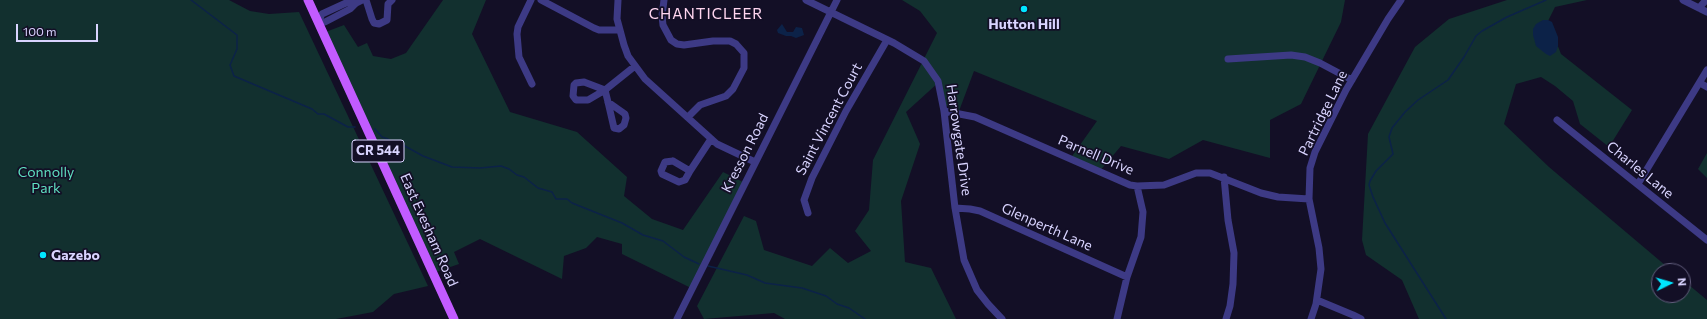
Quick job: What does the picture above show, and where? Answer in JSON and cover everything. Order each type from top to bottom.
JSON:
[{"type":"main road","name":"East Evesham Road","points":[[308,0],[454,319]]},
{"type":"street","points":[[366,0],[374,23],[379,24],[387,20],[388,4],[392,0]]},
{"type":"street","points":[[532,0],[518,27],[517,34],[519,57],[532,84]]},
{"type":"street","points":[[541,0],[599,30],[619,30]]},
{"type":"street","points":[[618,0],[617,19],[619,30],[628,56],[645,79],[711,139],[726,149],[755,162]]},
{"type":"street","points":[[664,0],[662,16],[663,25],[671,40],[676,44],[684,45],[713,41],[730,41],[736,44],[744,53],[744,68],[733,89],[726,96],[700,105],[688,117]]},
{"type":"street","name":"Harrowgate Drive","points":[[806,0],[887,40],[924,61],[938,81],[944,110],[955,208],[964,260],[977,290],[1002,319]]},
{"type":"street","name":"Kresson Road","points":[[677,319],[837,0]]},
{"type":"street","name":"Partridge Lane","points":[[1311,319],[1317,300],[1321,269],[1319,248],[1309,199],[1310,168],[1315,152],[1352,80],[1388,18],[1401,0]]},
{"type":"street","points":[[1683,0],[1707,12]]},
{"type":"street","points":[[1699,8],[1706,0]]},
{"type":"street","points":[[318,22],[325,22],[350,9],[359,2]]},
{"type":"street","name":"Saint Vincent Court","points":[[808,213],[804,200],[812,178],[846,111],[887,40]]},
{"type":"street","points":[[1228,59],[1291,55],[1305,57],[1320,63],[1352,80]]},
{"type":"street","points":[[608,102],[605,90],[635,66]]},
{"type":"street","points":[[1638,184],[1707,70]]},
{"type":"street","points":[[1700,83],[1707,88]]},
{"type":"street","name":"Parnell Drive","points":[[944,110],[975,116],[1118,180],[1137,186],[1164,185],[1196,173],[1204,172],[1224,177],[1261,193],[1272,196],[1309,199]]},
{"type":"street","name":"Charles Lane","points":[[1557,120],[1707,240]]},
{"type":"street","points":[[690,171],[711,139]]},
{"type":"street","points":[[1224,177],[1228,220],[1234,253],[1233,284],[1230,306],[1226,319]]},
{"type":"street","points":[[1116,319],[1127,277],[1141,237],[1143,212],[1137,186]]},
{"type":"street","name":"Glenperth Lane","points":[[955,208],[980,211],[1127,277]]},
{"type":"street","points":[[1317,300],[1353,314],[1361,319]]},
{"type":"green space","name":"Connolly Park","points":[[0,0],[229,0],[250,11],[269,14],[299,12],[428,286],[394,294],[373,312],[336,319],[0,319]]},
{"type":"green space","points":[[443,0],[486,0],[472,34],[510,112],[577,132],[627,177],[624,196],[652,219],[683,230],[723,172],[745,183],[693,289],[622,254],[622,244],[597,237],[586,248],[564,256],[562,279],[480,239],[454,252],[459,264],[433,273],[323,33],[344,25],[358,47],[367,43],[373,56],[391,59],[406,53]]},
{"type":"green space","points":[[902,0],[1345,0],[1341,22],[1301,104],[1270,120],[1270,158],[1203,140],[1169,159],[1121,146],[1099,172],[1070,159],[1097,121],[974,71],[959,111],[943,104],[939,82],[906,112],[920,144],[901,201],[905,262],[931,268],[956,319],[785,319],[774,313],[704,319],[697,306],[744,216],[756,221],[764,250],[812,266],[830,248],[848,263],[871,251],[855,231],[869,210],[873,160],[937,33],[920,11]]},
{"type":"green space","points":[[1507,0],[1587,0],[1555,7],[1548,21],[1561,54],[1632,110],[1609,147],[1580,124],[1573,101],[1541,77],[1516,84],[1504,124],[1549,167],[1663,263],[1651,263],[1651,303],[1691,303],[1691,287],[1707,300],[1707,319],[1419,319],[1402,280],[1366,255],[1362,240],[1368,134],[1415,47],[1449,19]]},
{"type":"green space","points":[[1707,153],[1707,178],[1698,169]]},
{"type":"water","points":[[1543,20],[1552,22],[1558,37],[1556,52],[1550,56],[1536,46],[1533,35],[1533,29],[1536,24]]},
{"type":"water","points":[[782,24],[787,32],[793,32],[796,27],[802,28],[804,35],[796,38],[778,33],[777,30]]},
{"type":"waterway","points":[[191,0],[237,35],[237,49],[230,65],[234,76],[312,109],[318,114],[324,114],[348,127],[355,127]]},
{"type":"waterway","points":[[1446,319],[1385,223],[1373,197],[1369,185],[1370,181],[1376,171],[1393,154],[1389,137],[1392,128],[1405,112],[1418,100],[1448,80],[1476,36],[1507,17],[1546,0]]},
{"type":"waterway","points":[[375,129],[382,137],[388,139],[394,144],[403,145],[423,156],[452,167],[480,168],[501,166],[509,169],[517,175],[524,177],[538,188],[552,192],[556,199],[567,199],[572,203],[622,223],[643,235],[663,241],[684,257],[699,264]]},
{"type":"waterway","points":[[708,266],[747,275],[765,283],[802,288],[826,296],[837,304],[849,308],[865,319]]},
{"type":"place","name":"Hutton Hill","points":[[1024,9]]},
{"type":"place","name":"Gazebo","points":[[43,255]]},
{"type":"district","name":"CHANTICLEER","points":[[706,14]]}]
